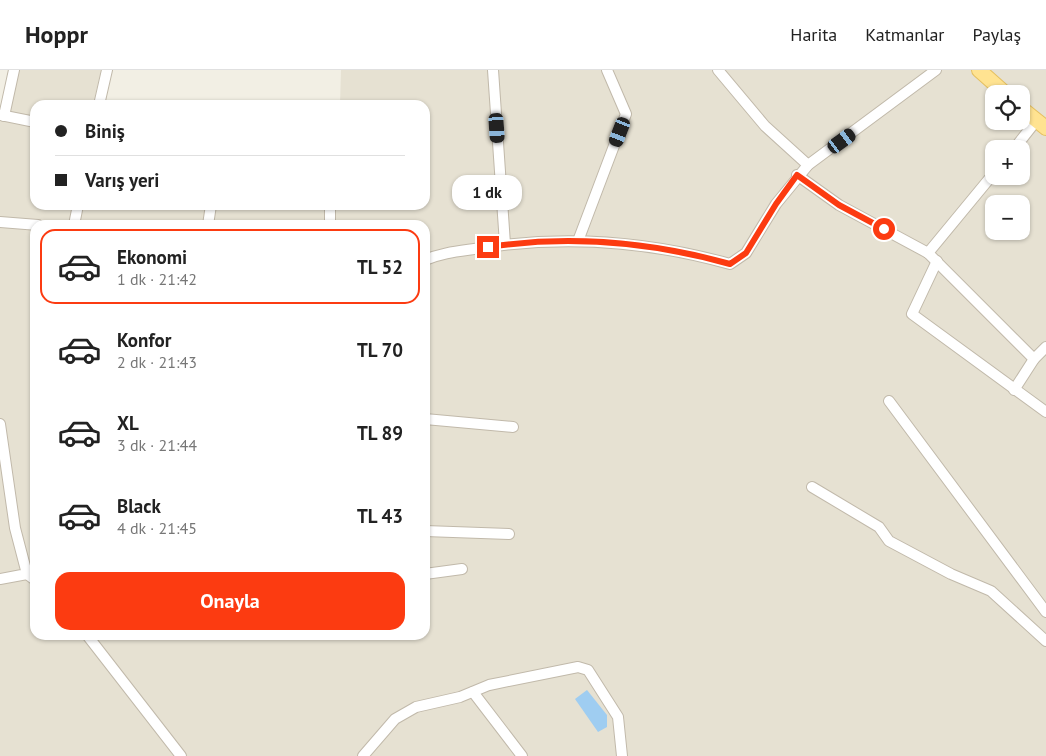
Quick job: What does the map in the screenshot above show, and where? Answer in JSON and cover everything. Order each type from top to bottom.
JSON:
[{"type":"main road","points":[[979,70],[996,85]]},
{"type":"main road","points":[[1030,116],[1041,125]]},
{"type":"street","points":[[14,70],[2,115],[30,121]]},
{"type":"street","points":[[100,100],[108,70]]},
{"type":"street","points":[[493,70],[505,244]]},
{"type":"street","points":[[578,241],[626,114],[607,70]]},
{"type":"street","points":[[718,70],[765,126],[808,165]]},
{"type":"street","points":[[430,258],[438,254],[505,244],[578,241],[634,243],[730,264],[746,253],[776,204],[797,175],[936,70]]},
{"type":"street","points":[[1024,140],[1041,125]]},
{"type":"street","points":[[797,175],[839,205],[928,253],[1034,359]]},
{"type":"street","points":[[928,253],[985,184]]},
{"type":"street","points":[[0,222],[30,224]]},
{"type":"street","points":[[937,261],[912,314],[1046,412]]},
{"type":"street","points":[[1014,390],[1034,359],[1046,347]]},
{"type":"street","points":[[889,401],[1046,612]]},
{"type":"street","points":[[430,419],[513,427]]},
{"type":"street","points":[[0,424],[15,528],[30,569]]},
{"type":"street","points":[[812,486],[879,527],[889,541],[951,574],[991,591],[1046,641]]},
{"type":"street","points":[[430,531],[509,534]]},
{"type":"street","points":[[430,573],[462,569]]},
{"type":"street","points":[[0,579],[30,575]]},
{"type":"street","points":[[91,640],[182,756]]},
{"type":"street","points":[[363,756],[402,713],[430,702],[460,697],[489,685],[578,667],[586,668],[618,717],[622,756]]},
{"type":"street","points":[[473,692],[522,756]]},
{"type":"shaded area","points":[[19,70],[101,70],[94,100],[30,100],[30,210],[430,210],[430,100],[340,100],[341,70],[1046,70],[1046,756],[0,756],[0,120],[7,121]]},
{"type":"water","points":[[587,690],[607,715],[607,727],[598,732],[575,699]]},
{"type":"route","points":[[488,247],[505,244],[578,241],[634,243],[730,264],[746,253],[776,204],[797,175],[839,205],[884,229]]}]
